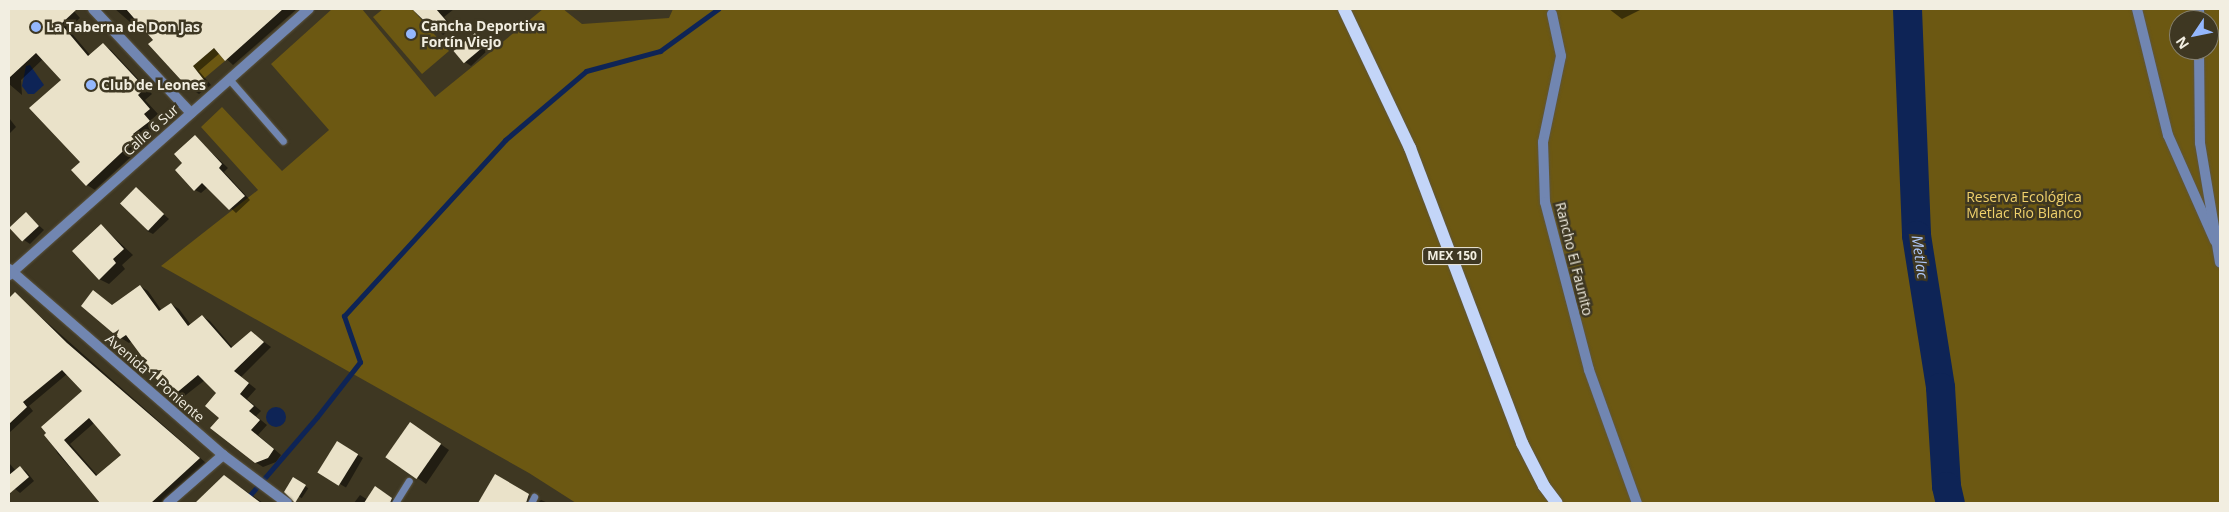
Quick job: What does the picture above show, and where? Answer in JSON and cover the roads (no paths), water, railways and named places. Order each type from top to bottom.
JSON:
[{"type":"main road","name":"MEX 150","points":[[1344,9],[1410,148],[1522,443],[1544,486],[1557,503]]},
{"type":"street","points":[[93,9],[191,113]]},
{"type":"street","name":"Calle 6 Sur","points":[[10,272],[309,9]]},
{"type":"street","points":[[2137,9],[2168,135],[2218,249]]},
{"type":"street","name":"Rancho El Faunito","points":[[1552,14],[1561,56],[1543,142],[1545,202],[1589,370],[1637,503]]},
{"type":"street","points":[[2198,60],[2200,143],[2220,262]]},
{"type":"street","name":"Avenida 1 Poniente","points":[[10,272],[250,478],[287,503]]},
{"type":"street","points":[[168,503],[223,455]]},
{"type":"lane","points":[[229,79],[283,140]]},
{"type":"lane","points":[[395,503],[409,481]]},
{"type":"water","points":[[30,65],[44,85],[34,94],[28,94],[22,86],[26,66]]},
{"type":"water","points":[[276,407],[283,410],[286,417],[283,424],[276,427],[269,424],[266,417],[269,410]]},
{"type":"waterway","points":[[243,503],[317,417],[360,362],[344,316],[505,140],[586,71],[660,51],[718,9]]},
{"type":"waterway","name":"Metlac","points":[[1907,9],[1916,235],[1940,387],[1946,486],[1950,503]]},
{"type":"place","name":"La Taberna de Don Jas","points":[[36,27]]},
{"type":"place","name":"Cancha Deportiva Fortín Viejo","points":[[411,34]]},
{"type":"place","name":"Club de Leones","points":[[91,85]]},
{"type":"park label","name":"Reserva Ecológica Metlac Río Blanco","points":[[2024,206]]}]
